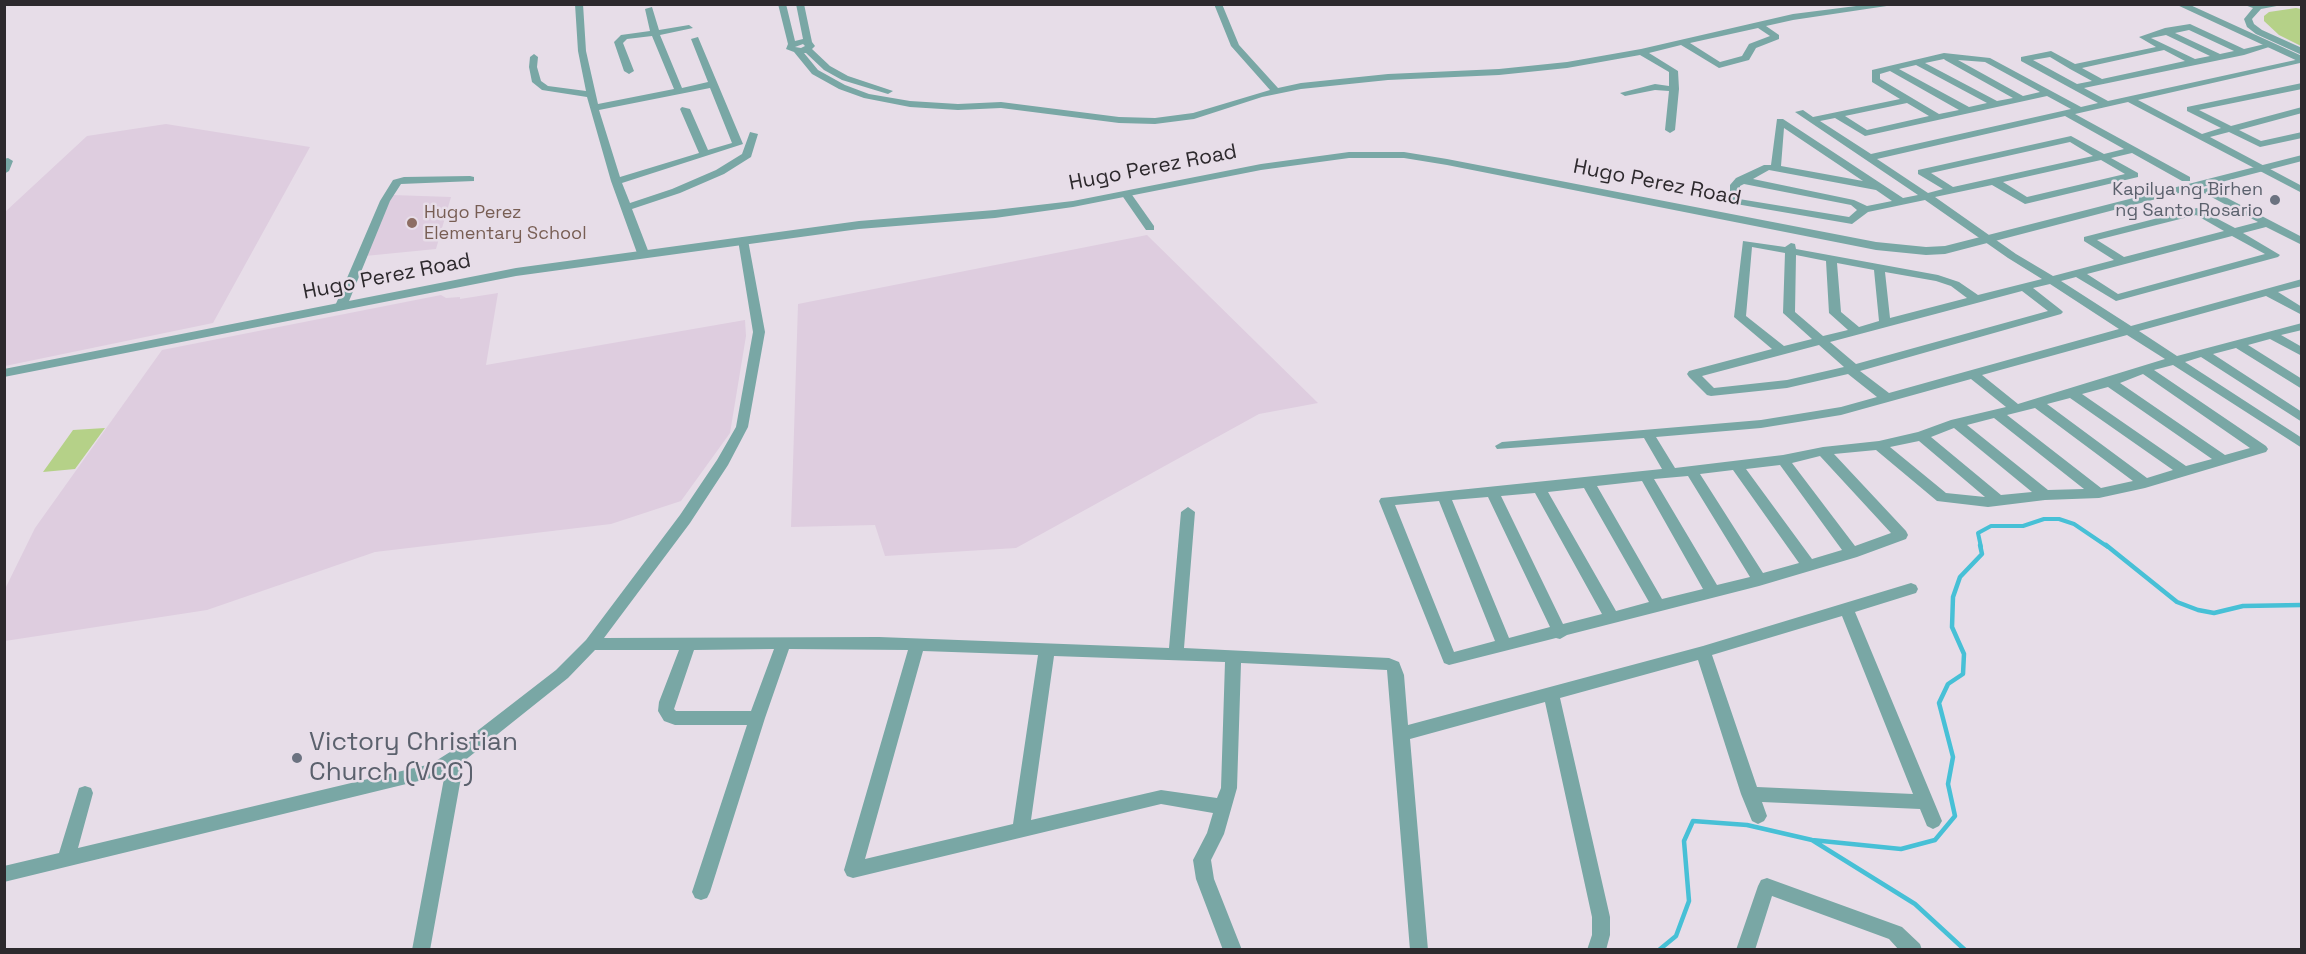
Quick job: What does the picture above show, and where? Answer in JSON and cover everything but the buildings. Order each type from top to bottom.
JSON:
[{"type":"street","points":[[579,4],[582,51],[594,108],[616,181],[643,253]]},
{"type":"street","points":[[782,4],[801,46]]},
{"type":"street","points":[[800,4],[801,46],[804,61],[815,72],[842,87],[867,96],[910,104],[958,107],[1001,105],[1119,120],[1204,113],[1304,78],[1526,64],[1636,46],[1755,18],[1840,4]]},
{"type":"street","points":[[1218,4],[1235,46],[1273,88]]},
{"type":"street","points":[[1273,88],[1328,82],[1529,69],[1641,52],[1793,17],[1896,4]]},
{"type":"street","points":[[2179,4],[2300,58]]},
{"type":"street","points":[[2246,4],[2283,4]]},
{"type":"street","points":[[2262,5],[2248,19],[2250,25],[2300,58]]},
{"type":"street","points":[[649,9],[655,32],[679,91]]},
{"type":"street","points":[[1683,43],[1719,65],[1746,58],[1752,46],[1776,37],[1760,25]]},
{"type":"street","points":[[2194,62],[2144,37],[2190,27],[2244,52]]},
{"type":"street","points":[[629,71],[618,42],[624,37],[689,28]]},
{"type":"street","points":[[2165,31],[2219,57]]},
{"type":"street","points":[[616,181],[738,144],[695,39]]},
{"type":"street","points":[[2076,87],[2265,47]]},
{"type":"street","points":[[2073,67],[2163,48]]},
{"type":"street","points":[[1641,52],[1673,71],[1674,88],[1670,130]]},
{"type":"street","points":[[2101,82],[2051,54],[2024,59],[2106,104]]},
{"type":"street","points":[[1944,56],[2022,99]]},
{"type":"street","points":[[1937,117],[1875,80],[1875,72],[1944,56],[1986,60],[2080,110]]},
{"type":"street","points":[[534,57],[533,67],[537,82],[544,88],[591,95]]},
{"type":"street","points":[[1868,158],[2300,58]]},
{"type":"street","points":[[1917,62],[1995,104]]},
{"type":"street","points":[[1891,68],[1965,110]]},
{"type":"street","points":[[594,108],[714,84]]},
{"type":"street","points":[[2301,86],[2190,109],[2260,144],[2301,135]]},
{"type":"street","points":[[1625,93],[1655,87],[1674,88]]},
{"type":"street","points":[[1837,115],[1865,133],[2048,93]]},
{"type":"street","points":[[2129,99],[2301,190]]},
{"type":"street","points":[[1811,120],[1908,100]]},
{"type":"street","points":[[685,110],[704,153]]},
{"type":"street","points":[[2200,137],[2301,110]]},
{"type":"street","points":[[1800,112],[2301,444]]},
{"type":"street","points":[[2066,113],[2186,179]]},
{"type":"street","points":[[1776,167],[1780,121],[1817,160],[1878,187],[1901,202]]},
{"type":"street","points":[[626,208],[676,191],[720,172],[747,155],[753,134]]},
{"type":"street","points":[[1951,190],[1922,172],[2071,139],[2134,175],[2025,201],[1994,181]]},
{"type":"street","points":[[1878,187],[1817,160],[1768,167],[1740,180],[1735,185],[1734,201],[1852,221],[1864,210],[2133,150]]},
{"type":"street","name":"Hugo Perez Road","points":[[4,373],[516,272],[859,225],[995,214],[1073,204],[1261,167],[1349,155],[1379,154],[1448,162],[1904,250],[1945,250],[2301,159]]},
{"type":"street","points":[[341,306],[385,201],[397,182],[470,179]]},
{"type":"street","points":[[1740,180],[1854,203],[1864,210]]},
{"type":"street","points":[[2208,191],[2301,242]]},
{"type":"street","points":[[1126,194],[1150,228]]},
{"type":"street","points":[[2078,273],[2116,298],[2274,255],[2197,211],[2088,239],[2123,261]]},
{"type":"street","points":[[2024,287],[2056,312],[1852,369],[1787,384],[1712,392],[1693,374],[2267,223]]},
{"type":"street","points":[[4,874],[435,770],[456,758],[562,674],[591,644],[685,519],[723,462],[742,427],[759,332],[743,240]]},
{"type":"street","points":[[1782,351],[1740,317],[1747,243],[1791,249],[1946,280],[1977,300]]},
{"type":"street","points":[[1791,249],[1789,313],[1888,399]]},
{"type":"street","points":[[1831,258],[1834,314],[1857,331]]},
{"type":"street","points":[[1879,268],[1885,324]]},
{"type":"street","points":[[1502,446],[1761,424],[1841,411],[2301,282]]},
{"type":"street","points":[[2267,291],[2301,312]]},
{"type":"street","points":[[1823,451],[1901,535],[1852,554],[1760,580],[1449,660],[1386,501],[1646,476],[1783,460],[1823,451],[1880,445],[1921,436],[1956,423],[2016,409],[2110,382],[2201,352],[2301,326]]},
{"type":"street","points":[[2272,335],[2301,352]]},
{"type":"street","points":[[2238,343],[2301,385]]},
{"type":"street","points":[[2201,352],[2301,418]]},
{"type":"street","points":[[1880,445],[1942,498],[1988,502],[2045,495],[2099,493],[2185,472],[2261,448],[2144,369]]},
{"type":"street","points":[[1974,375],[2016,409]]},
{"type":"street","points":[[2110,382],[2224,461]]},
{"type":"street","points":[[2073,393],[2185,472]]},
{"type":"street","points":[[2037,403],[2145,483]]},
{"type":"street","points":[[1996,413],[2099,493]]},
{"type":"street","points":[[1956,423],[2045,495]]},
{"type":"street","points":[[1647,433],[1671,473]]},
{"type":"street","points":[[1921,436],[1999,501]]},
{"type":"street","points":[[1783,460],[1852,554]]},
{"type":"street","points":[[1736,465],[1809,565]]},
{"type":"street","points":[[1691,470],[1760,580]]},
{"type":"street","points":[[1646,476],[1713,592]]},
{"type":"street","points":[[1588,482],[1659,606]]},
{"type":"street","points":[[1539,488],[1611,618]]},
{"type":"street","points":[[1491,490],[1560,633]]},
{"type":"street","points":[[1443,495],[1504,645]]},
{"type":"street","points":[[1176,654],[1188,512]]},
{"type":"street","points":[[1402,734],[1704,652],[1911,589]]},
{"type":"street","points":[[1847,610],[1933,821]]},
{"type":"street","points":[[689,643],[667,702],[666,711],[670,716],[675,718],[757,718]]},
{"type":"street","points":[[701,892],[757,718],[784,643]]},
{"type":"street","points":[[591,644],[917,644],[1384,662],[1393,666],[1396,675],[1419,950]]},
{"type":"street","points":[[917,644],[853,870],[1161,797],[1224,807]]},
{"type":"street","points":[[1021,831],[1047,649]]},
{"type":"street","points":[[1704,652],[1758,816]]},
{"type":"street","points":[[1233,656],[1229,788],[1215,834],[1202,860],[1205,879],[1233,950]]},
{"type":"street","points":[[1551,694],[1601,916],[1601,935],[1596,950]]},
{"type":"street","points":[[421,950],[456,758]]},
{"type":"street","points":[[66,858],[85,793]]},
{"type":"street","points":[[1749,794],[1925,802]]},
{"type":"street","points":[[1751,948],[1767,886],[1895,933],[1913,950]]},
{"type":"shaded area","points":[[166,124],[310,147],[213,323],[5,366],[5,212],[87,136]]},
{"type":"shaded area","name":"Hugo Perez Elementary School","points":[[392,195],[451,197],[436,249],[365,256]]},
{"type":"shaded area","points":[[1147,235],[1318,403],[1259,414],[1016,548],[885,556],[875,525],[791,527],[798,304]]},
{"type":"shaded area","points":[[498,293],[486,365],[745,320],[746,336],[730,433],[681,501],[611,524],[375,552],[207,610],[5,641],[5,589],[35,528],[162,350],[441,295],[446,298],[460,297],[460,299]]},
{"type":"green space","points":[[2301,9],[2301,46],[2279,35],[2264,21],[2264,16],[2269,12]]},
{"type":"green space","points":[[105,428],[75,469],[43,472],[73,430]]},
{"type":"waterway","points":[[1981,547],[1978,533],[1991,526],[2023,526],[2044,519],[2059,519],[2074,524],[2108,547]]},
{"type":"waterway","points":[[1812,840],[1901,849],[1935,840],[1955,816],[1948,784],[1953,757],[1939,703],[1948,684],[1963,674],[1964,654],[1952,627],[1953,597],[1960,577],[1982,554],[1980,545]]},
{"type":"waterway","points":[[2106,545],[2177,602],[2198,610],[2214,613],[2243,606],[2302,605]]},
{"type":"waterway","points":[[1659,950],[1676,936],[1689,901],[1684,841],[1693,821],[1747,825],[1812,840]]},
{"type":"waterway","points":[[1812,840],[1915,904],[1965,950]]},
{"type":"place","name":"Kapilya ng Birhen ng Santo Rosario","points":[[2275,200]]},
{"type":"place","name":"Hugo Perez Elementary School","points":[[412,223]]},
{"type":"place","name":"Victory Christian Church (VCC)","points":[[297,758]]}]
